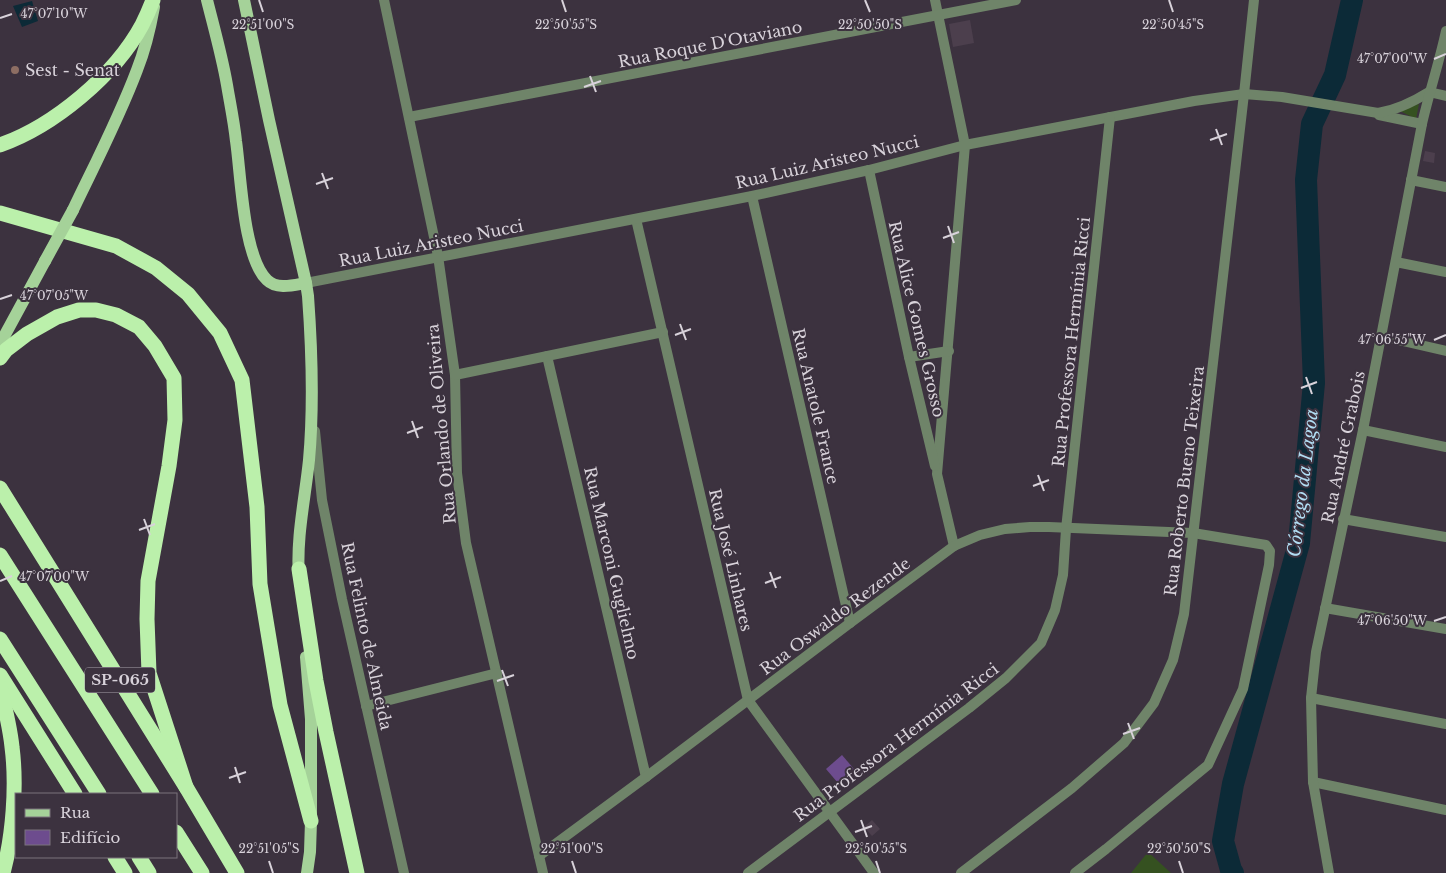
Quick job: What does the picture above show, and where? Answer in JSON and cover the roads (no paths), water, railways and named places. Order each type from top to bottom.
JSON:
[{"type":"highway","points":[[0,145],[16,140],[44,124],[92,88],[123,53],[142,26],[155,0]]},
{"type":"highway","points":[[0,213],[116,246],[156,268],[188,294],[220,334],[242,380],[257,507],[260,584],[280,705],[311,821]]},
{"type":"highway","points":[[0,358],[6,350],[27,334],[57,317],[79,310],[96,310],[116,315],[139,327],[155,346],[174,378],[174,429],[148,581],[147,619],[149,673],[186,787]]},
{"type":"highway","name":"SP-065","points":[[0,488],[186,787],[237,873]]},
{"type":"highway","name":"SP-065","points":[[0,555],[151,793]]},
{"type":"highway","points":[[298,569],[322,715],[357,873]]},
{"type":"highway","points":[[0,639],[98,793]]},
{"type":"highway","points":[[0,675],[74,793]]},
{"type":"highway","points":[[0,687],[13,749],[14,779],[11,828],[3,873]]},
{"type":"highway","points":[[178,835],[202,873]]},
{"type":"highway","points":[[116,858],[125,873]]},
{"type":"highway","points":[[140,858],[149,873]]},
{"type":"main road","points":[[0,344],[73,210],[109,137],[138,70],[149,33],[155,0]]},
{"type":"main road","points":[[207,0],[227,82],[244,212],[254,259],[268,282],[280,286],[306,283]]},
{"type":"main road","points":[[244,0],[306,283],[311,341],[312,403],[309,461],[302,510],[298,569],[311,719],[311,821],[307,873]]},
{"type":"street","name":"Rua Orlando de Oliveira","points":[[384,0],[438,256],[455,375],[457,473],[466,543],[543,873]]},
{"type":"street","points":[[935,0],[965,145],[949,351],[937,474]]},
{"type":"street","name":"Rua Roque D'Otaviano","points":[[409,117],[1016,0]]},
{"type":"street","name":"Rua Roberto Bueno Teixeira","points":[[961,873],[1072,788],[1124,743],[1154,703],[1173,660],[1184,614],[1254,0]]},
{"type":"street","name":"Rua André Grabois","points":[[1329,873],[1313,782],[1311,698],[1316,652],[1363,430],[1422,124],[1446,31]]},
{"type":"street","name":"Rua Luiz Aristeo Nucci","points":[[306,283],[752,196],[869,170],[965,145],[1194,101],[1244,94],[1282,97],[1378,113],[1402,107],[1429,92]]},
{"type":"street","points":[[1429,92],[1446,96]]},
{"type":"street","name":"Rua Luiz Aristeo Nucci","points":[[1353,109],[1422,124]]},
{"type":"street","name":"Rua Professora Hermínia Ricci","points":[[748,873],[970,708],[1006,678],[1041,643],[1055,610],[1063,575],[1066,529],[1110,117]]},
{"type":"street","name":"Rua Alice Gomes Grosso","points":[[869,170],[909,356],[954,546]]},
{"type":"street","points":[[1411,180],[1446,187]]},
{"type":"street","name":"Rua Anatole France","points":[[752,196],[850,623]]},
{"type":"street","name":"Rua José Linhares","points":[[636,219],[748,700],[874,873]]},
{"type":"street","points":[[1396,262],[1446,272]]},
{"type":"street","points":[[455,375],[663,332]]},
{"type":"street","points":[[1381,336],[1446,351]]},
{"type":"street","points":[[909,356],[949,351]]},
{"type":"street","name":"Rua Marconi Guglielmo","points":[[548,356],[646,777]]},
{"type":"street","name":"Rua Felinto de Almeida","points":[[312,403],[322,500],[342,599],[404,873]]},
{"type":"street","points":[[1363,430],[1446,447]]},
{"type":"street","points":[[1343,519],[1446,537]]},
{"type":"street","name":"Rua Oswaldo Rezende","points":[[539,856],[954,546],[980,535],[1030,527],[1193,533],[1266,545],[1270,552],[1269,565],[1243,688],[1208,765],[1075,873]]},
{"type":"street","points":[[1325,608],[1446,629]]},
{"type":"street","points":[[366,706],[497,674]]},
{"type":"street","points":[[1311,698],[1446,724]]},
{"type":"street","points":[[1313,782],[1446,810]]},
{"type":"water","points":[[32,1],[38,21],[22,27],[13,6]]},
{"type":"waterway","name":"Córrego da Lagoa","points":[[1233,873],[1223,841],[1233,784],[1299,543],[1314,383],[1306,180],[1312,124],[1335,75],[1352,0]]},
{"type":"place","name":"Sest - Senat","points":[[15,70]]}]
